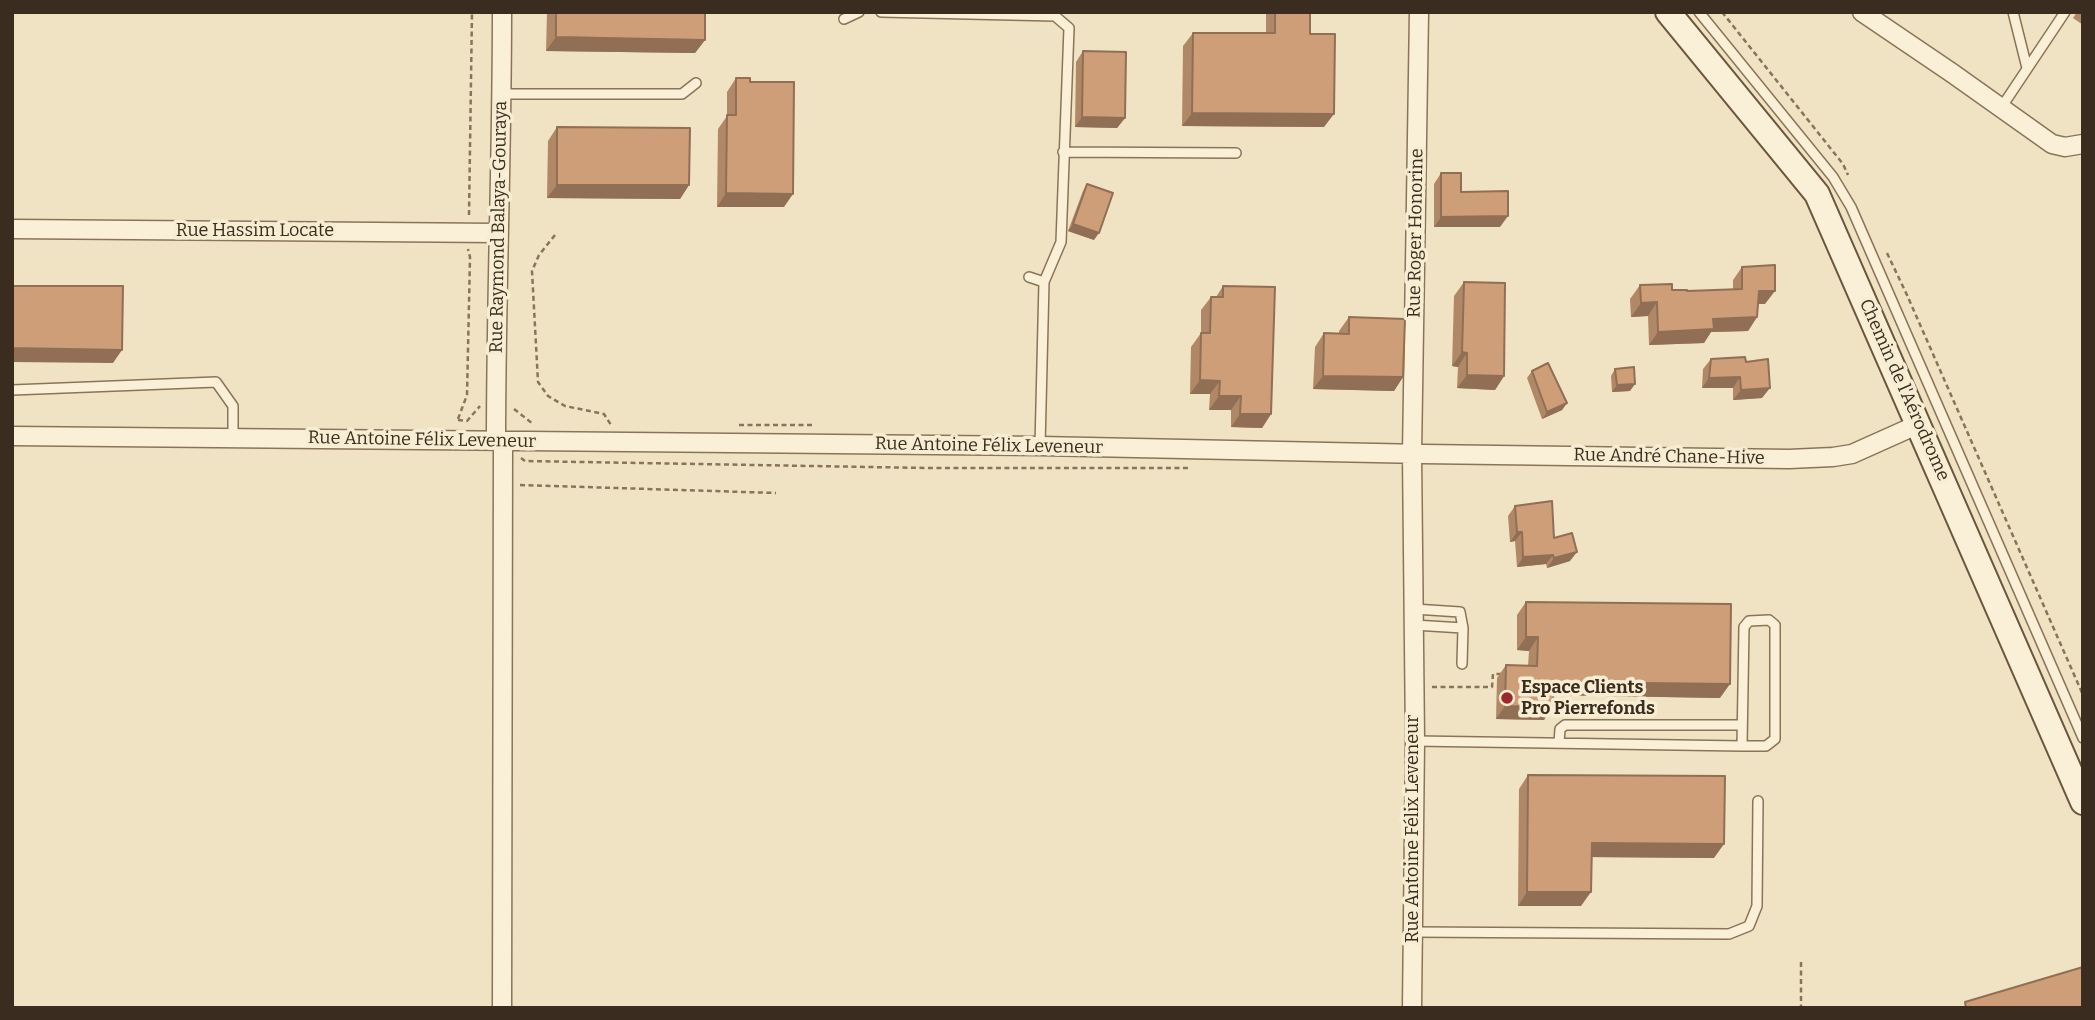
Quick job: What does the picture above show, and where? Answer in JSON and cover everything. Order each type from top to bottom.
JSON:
[{"type":"main road","name":"Chemin de l'Aérodrome","points":[[1668,12],[1817,194],[2083,802]]},
{"type":"street","name":"Rue Raymond Balaya-Gouraya","points":[[502,12],[497,233],[503,485],[502,1008]]},
{"type":"street","name":"Rue Roger Honorine","points":[[1412,454],[1419,12]]},
{"type":"street","points":[[1862,12],[2052,144],[2065,147],[2083,144]]},
{"type":"street","name":"Rue Hassim Locate","points":[[12,229],[497,233]]},
{"type":"street","name":"Rue André Chane-Hive","points":[[1412,454],[1789,459],[1833,457],[1852,454],[1919,424]]},
{"type":"street","name":"Rue Antoine Félix Leveneur","points":[[12,436],[500,441],[612,433],[1412,454],[1415,741],[1412,1008]]},
{"type":"lane","points":[[844,19],[859,12]]},
{"type":"lane","points":[[881,12],[1055,16],[1069,28],[1061,242],[1044,282],[1040,446]]},
{"type":"lane","points":[[1699,12],[1833,177],[1851,207],[2083,738]]},
{"type":"lane","points":[[2013,12],[2027,68]]},
{"type":"lane","points":[[2001,108],[2065,12]]},
{"type":"lane","points":[[502,94],[682,94],[696,83]]},
{"type":"lane","points":[[1063,152],[1236,153]]},
{"type":"lane","points":[[1029,277],[1044,282]]},
{"type":"lane","points":[[12,390],[216,382],[233,406],[233,438]]},
{"type":"lane","points":[[1414,617],[1460,612],[1463,628],[1462,664]]},
{"type":"lane","points":[[1414,617],[1463,628]]},
{"type":"lane","points":[[1415,741],[1742,746],[1766,746],[1775,739],[1775,625],[1769,620],[1749,621],[1744,627],[1742,746]]},
{"type":"lane","points":[[1559,743],[1560,729],[1565,725],[1742,725]]},
{"type":"lane","points":[[1413,932],[1730,933],[1749,926],[1757,906],[1758,801]]},
{"type":"path","points":[[555,235],[539,255],[533,271],[538,382],[548,396],[565,406],[604,414],[612,433]]},
{"type":"path","points":[[468,247],[477,249]]},
{"type":"path","points":[[458,420],[467,421],[480,405]]},
{"type":"path","points":[[511,408],[535,425],[537,430]]},
{"type":"path","points":[[599,424],[612,433]]},
{"type":"path","points":[[612,433],[618,424]]},
{"type":"path","points":[[736,425],[815,425]]},
{"type":"path","points":[[500,441],[525,461],[926,468],[1195,468]]},
{"type":"path","points":[[503,485],[776,493]]},
{"type":"path","points":[[1429,687],[1492,687],[1493,674],[1503,674]]},
{"type":"path","points":[[1801,962],[1801,1008]]},
{"type":"building","points":[[556,12],[705,12],[705,40],[556,37]]},
{"type":"building","points":[[1275,12],[1310,12],[1310,34],[1335,34],[1334,114],[1192,113],[1193,33],[1275,33]]},
{"type":"building","points":[[1083,51],[1126,52],[1125,118],[1082,117]]},
{"type":"building","points":[[736,78],[750,78],[750,82],[794,82],[793,194],[726,193],[727,115],[736,115]]},
{"type":"building","points":[[557,127],[690,128],[689,185],[557,185]]},
{"type":"building","points":[[1441,173],[1461,173],[1461,192],[1508,191],[1508,216],[1441,217]]},
{"type":"building","points":[[1087,184],[1113,193],[1099,233],[1073,224]]},
{"type":"building","points":[[1775,265],[1775,291],[1759,291],[1757,317],[1713,319],[1714,329],[1658,332],[1657,302],[1641,303],[1640,285],[1672,284],[1672,290],[1687,291],[1742,289],[1742,267]]},
{"type":"building","points":[[1464,282],[1505,283],[1504,376],[1467,375],[1467,353],[1462,352]]},
{"type":"building","points":[[12,286],[123,286],[122,350],[12,348]]},
{"type":"building","points":[[1223,286],[1275,287],[1271,414],[1240,414],[1241,396],[1219,396],[1220,381],[1200,380],[1201,333],[1210,333],[1211,297],[1223,297]]},
{"type":"building","points":[[1349,317],[1405,319],[1403,377],[1323,376],[1324,333],[1349,334]]},
{"type":"building","points":[[1745,357],[1746,362],[1768,359],[1770,388],[1741,390],[1740,377],[1709,378],[1711,359]]},
{"type":"building","points":[[1548,363],[1567,403],[1547,412],[1532,371]]},
{"type":"building","points":[[1634,367],[1635,384],[1617,385],[1615,369]]},
{"type":"building","points":[[1552,501],[1554,538],[1572,533],[1577,552],[1554,558],[1553,555],[1523,557],[1522,532],[1517,532],[1515,506]]},
{"type":"building","points":[[1526,602],[1731,604],[1730,684],[1554,682],[1553,707],[1505,706],[1506,665],[1537,666],[1538,637],[1526,637]]},
{"type":"building","points":[[1528,775],[1725,776],[1724,844],[1592,843],[1591,892],[1527,892]]},
{"type":"building","points":[[2083,967],[2083,1008],[1966,1008],[1965,1002]]},
{"type":"place","name":"Espace Clients Pro Pierrefonds","points":[[1507,698]]}]
